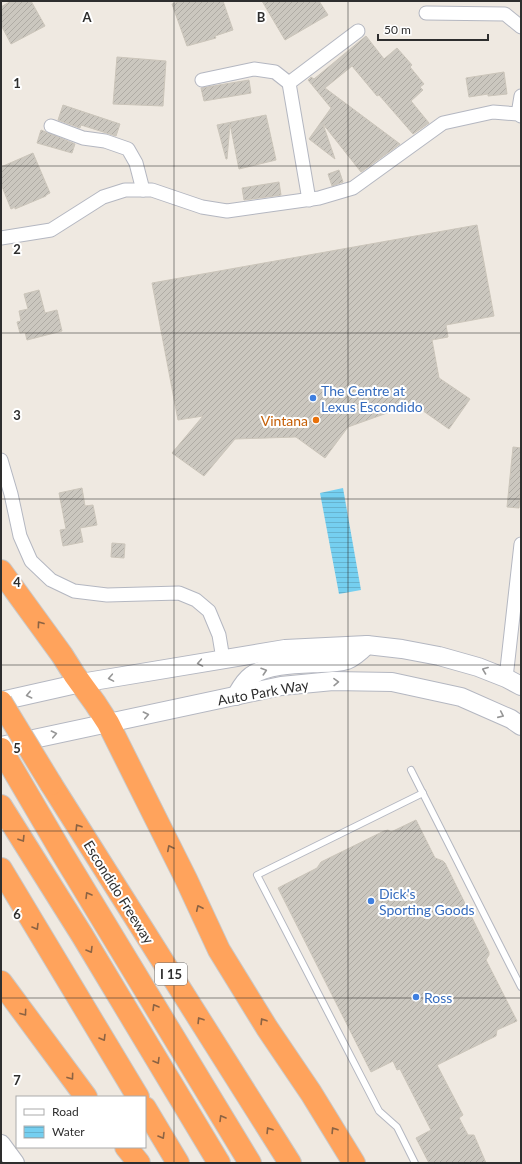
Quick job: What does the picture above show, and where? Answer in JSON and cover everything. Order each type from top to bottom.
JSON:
[{"type":"highway","points":[[1,571],[108,723],[186,879],[219,950],[267,1028],[311,1093],[354,1163]]},
{"type":"highway","name":"Escondido Freeway","points":[[1,702],[290,1163]]},
{"type":"highway","points":[[1,749],[250,1163]]},
{"type":"highway","points":[[1,806],[86,942],[218,1163]]},
{"type":"highway","points":[[1,870],[137,1096]]},
{"type":"highway","points":[[1,982],[85,1096]]},
{"type":"highway","points":[[146,1110],[178,1163]]},
{"type":"highway","points":[[127,1148],[139,1163]]},
{"type":"main road","points":[[236,696],[243,684],[251,676],[262,670],[288,665],[347,660],[358,654],[367,645]]},
{"type":"main road","points":[[1,702],[81,683],[286,649],[367,645],[402,649],[439,656],[478,667],[513,682]]},
{"type":"main road","name":"Auto Park Way","points":[[1,746],[281,686],[327,682],[392,682],[461,697],[511,719],[521,726]]},
{"type":"main road","points":[[1,1144],[15,1163]]},
{"type":"street","points":[[426,13],[505,14],[521,27]]},
{"type":"street","points":[[289,84],[358,31]]},
{"type":"street","points":[[202,80],[254,69],[275,72],[289,84],[309,200]]},
{"type":"street","points":[[1,238],[51,230],[103,197],[125,190],[152,190],[202,207],[227,211],[309,200],[354,188],[443,123],[493,112],[520,115],[521,96]]},
{"type":"street","points":[[51,126],[83,138],[105,141],[128,149],[136,163],[143,190]]},
{"type":"street","points":[[1,460],[11,494],[20,536],[31,561],[51,580],[74,591],[108,594],[179,593],[196,600],[209,611],[219,635],[223,659]]},
{"type":"street","points":[[513,682],[521,544]]},
{"type":"lane","points":[[411,770],[521,986]]},
{"type":"lane","points":[[415,1163],[397,1127],[379,1111],[257,875],[423,794]]},
{"type":"water","points":[[343,488],[361,590],[339,594],[320,493]]},
{"type":"building","points":[[11,1],[31,1],[45,26],[11,44],[1,25],[1,7]]},
{"type":"building","points":[[181,1],[223,1],[233,30],[215,36],[216,38],[187,46],[172,4]]},
{"type":"building","points":[[262,1],[319,1],[328,15],[285,40]]},
{"type":"building","points":[[366,36],[384,59],[397,48],[412,65],[410,67],[424,84],[420,87],[423,90],[411,101],[429,123],[413,134],[379,95],[377,96],[352,66],[325,88],[400,144],[361,172],[323,124],[335,159],[309,139],[331,108],[308,80],[311,77],[314,79]]},
{"type":"building","points":[[117,57],[166,61],[163,106],[113,104]]},
{"type":"building","points":[[504,72],[507,94],[488,96],[488,94],[469,97],[466,78]]},
{"type":"building","points":[[249,80],[251,93],[204,101],[201,88]]},
{"type":"building","points":[[63,105],[120,124],[116,136],[81,125],[80,128],[58,120]]},
{"type":"building","points":[[266,115],[276,160],[239,169],[230,124],[227,159],[217,125]]},
{"type":"building","points":[[41,130],[75,144],[72,153],[37,143]]},
{"type":"building","points":[[33,153],[50,193],[15,209],[15,207],[11,209],[1,184],[1,167]]},
{"type":"building","points":[[339,170],[343,182],[332,186],[328,174]]},
{"type":"building","points":[[279,182],[281,195],[244,200],[242,188]]},
{"type":"building","points":[[477,225],[494,316],[446,325],[448,337],[432,340],[439,378],[470,399],[449,429],[419,408],[387,413],[348,427],[325,458],[296,437],[235,439],[204,476],[172,453],[203,416],[178,420],[152,283]]},
{"type":"building","points":[[39,290],[45,313],[57,310],[62,331],[27,340],[25,332],[20,333],[17,322],[21,321],[19,311],[28,309],[24,294]]},
{"type":"building","points":[[513,447],[521,448],[519,508],[507,507]]},
{"type":"building","points":[[82,488],[85,506],[93,505],[97,525],[80,528],[83,542],[63,546],[60,530],[66,529],[59,493]]},
{"type":"building","points":[[112,543],[125,544],[124,558],[111,557]]},
{"type":"building","points":[[416,820],[435,858],[445,863],[489,952],[486,960],[517,1021],[497,1030],[496,1036],[437,1065],[463,1115],[459,1118],[468,1135],[474,1135],[486,1163],[429,1163],[416,1138],[431,1130],[400,1069],[397,1070],[393,1061],[371,1072],[278,888],[317,868],[321,862],[384,831],[388,830],[391,832]]},
{"type":"place","name":"The Centre at Lexus Escondido","points":[[313,398]]},
{"type":"place","name":"Vintana","points":[[316,420]]},
{"type":"place","name":"Dick's Sporting Goods","points":[[371,901]]},
{"type":"place","name":"Ross","points":[[416,997]]}]
